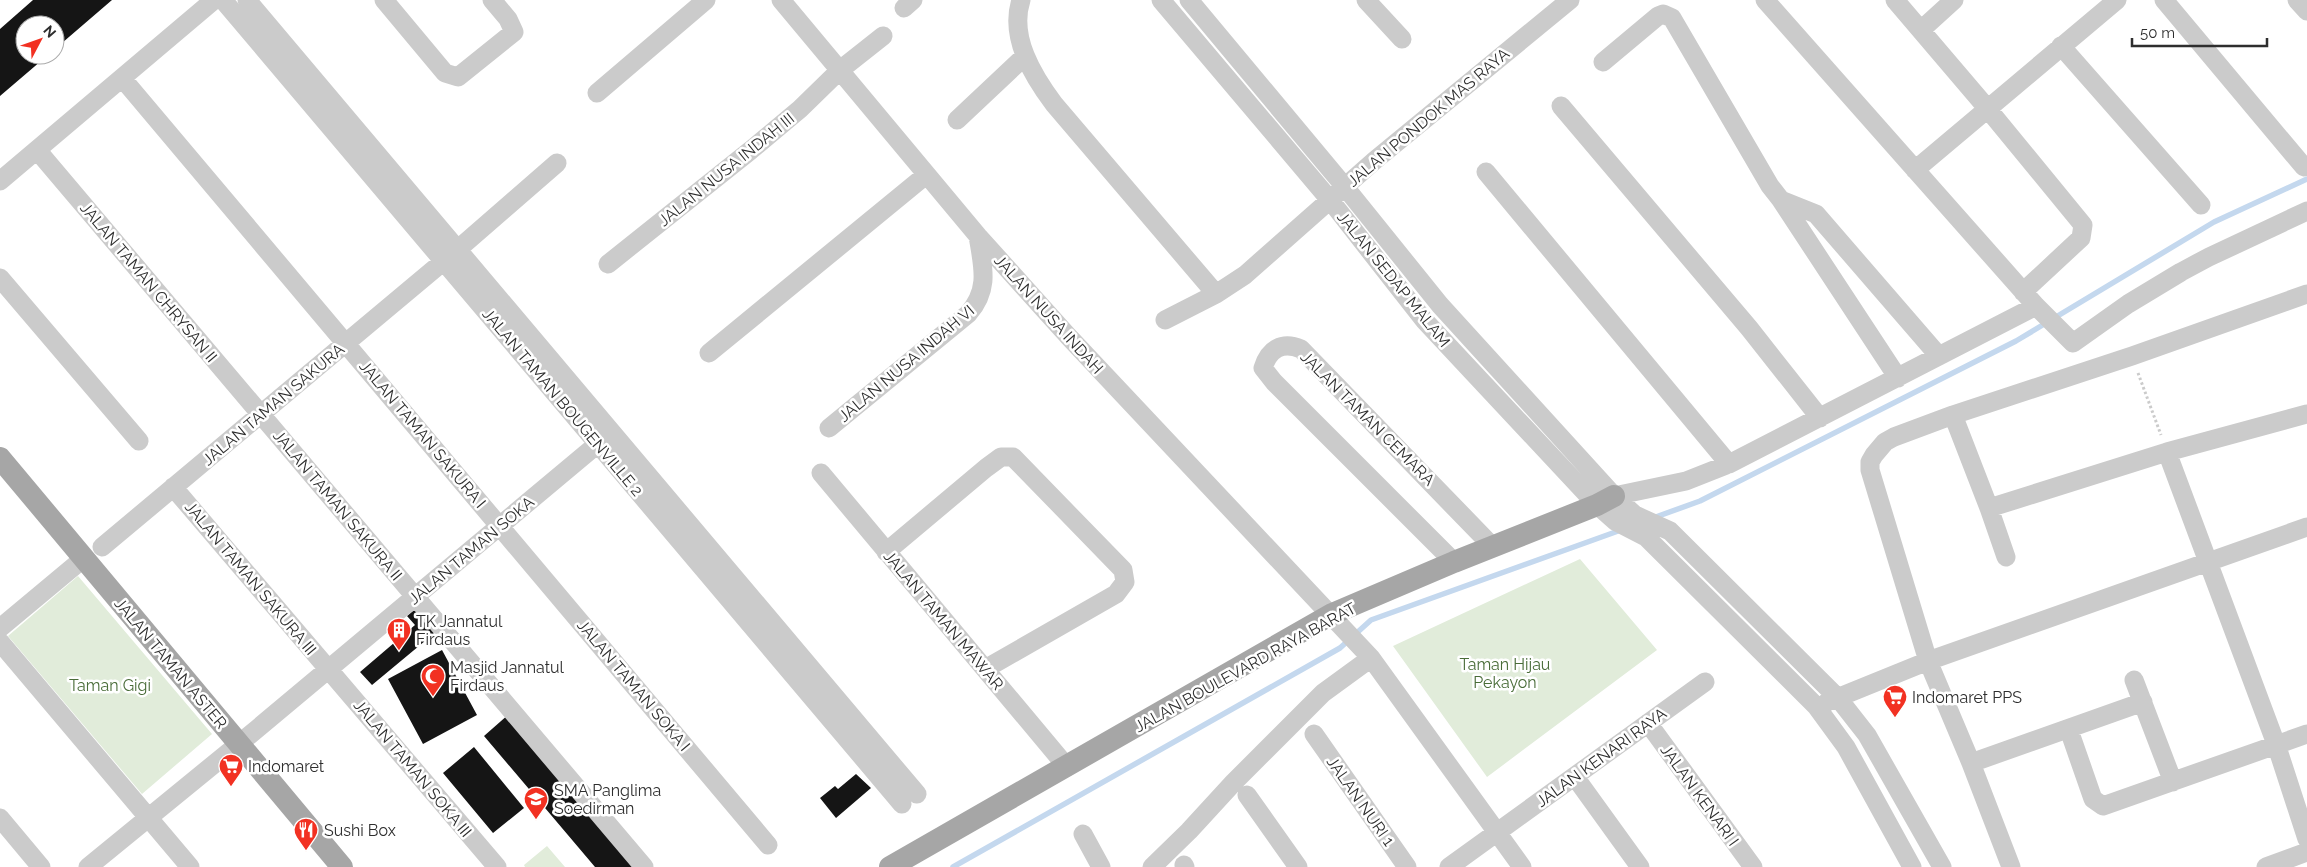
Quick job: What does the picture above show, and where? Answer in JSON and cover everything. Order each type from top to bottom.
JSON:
[{"type":"main road","name":"JALAN TAMAN ASTER","points":[[0,458],[93,552],[239,744],[342,867]]},
{"type":"main road","name":"JALAN BOULEVARD RAYA BARAT","points":[[890,867],[1067,767],[1337,620],[1454,562],[1605,501]]},
{"type":"street","points":[[0,181],[214,0]]},
{"type":"street","name":"JALAN TAMAN BOUGENVILLE 2","points":[[223,0],[450,255],[910,799]]},
{"type":"street","name":"JALAN TAMAN BOUGENVILLE 2","points":[[247,0],[450,255]]},
{"type":"street","points":[[384,0],[445,73],[458,77],[514,32],[508,19],[492,0]]},
{"type":"street","points":[[597,93],[706,0]]},
{"type":"street","name":"JALAN NUSA INDAH","points":[[781,0],[978,236],[1068,336],[1366,652],[1522,867]]},
{"type":"street","points":[[1021,0],[1017,21],[1025,56],[1036,80],[1054,104],[1216,294]]},
{"type":"street","name":"JALAN SEDAP MALAM","points":[[1161,0],[1330,200],[1424,320],[1605,501],[1670,530],[1838,698]]},
{"type":"street","name":"JALAN SEDAP MALAM","points":[[1189,0],[1345,187],[1440,305],[1605,501],[1616,521],[1646,537],[1816,706],[1846,747],[1912,867]]},
{"type":"street","points":[[1366,0],[1402,39]]},
{"type":"street","name":"JALAN PONDOK MAS RAYA","points":[[1165,320],[1216,294],[1245,276],[1345,187],[1570,0]]},
{"type":"street","points":[[1765,0],[2023,292],[2070,342],[2076,342],[2128,304],[2181,272],[2307,211]]},
{"type":"street","points":[[1895,0],[2083,225],[2081,238],[2023,292]]},
{"type":"street","points":[[1920,30],[1954,0]]},
{"type":"street","points":[[1915,170],[2117,0]]},
{"type":"street","points":[[2164,0],[2304,167]]},
{"type":"street","points":[[2297,0],[2307,11]]},
{"type":"street","points":[[1603,62],[1658,16],[1667,14],[1672,18],[1770,186],[1898,378]]},
{"type":"street","name":"JALAN NUSA INDAH III","points":[[608,264],[800,109],[840,70],[883,36]]},
{"type":"street","points":[[2061,46],[2201,205]]},
{"type":"street","points":[[957,120],[1025,56]]},
{"type":"street","name":"JALAN TAMAN SAKURA I","points":[[122,78],[500,526]]},
{"type":"street","points":[[1561,106],[1750,328],[1820,418]]},
{"type":"street","name":"JALAN TAMAN CHRYSAN II","points":[[37,150],[261,414]]},
{"type":"street","name":"JALAN TAMAN SAKURA","points":[[0,628],[261,414],[557,163]]},
{"type":"street","points":[[1486,172],[1729,464]]},
{"type":"street","points":[[709,353],[926,175]]},
{"type":"street","points":[[1781,200],[1816,214],[1938,356]]},
{"type":"street","name":"JALAN NUSA INDAH VI","points":[[829,428],[968,314],[978,303],[984,274],[978,236]]},
{"type":"street","points":[[0,278],[139,440]]},
{"type":"street","points":[[2011,867],[1971,763],[1928,661],[1869,467],[1874,455],[1885,442],[1894,437],[1953,415],[2132,356],[2307,294]]},
{"type":"street","points":[[1605,501],[1686,481],[1729,464],[1938,356],[2041,312]]},
{"type":"street","name":"JALAN TAMAN CEMARA","points":[[1454,562],[1263,368],[1266,358],[1278,347],[1290,345],[1301,349],[1493,547]]},
{"type":"street","name":"JALAN TAMAN SAKURA II","points":[[261,414],[644,867]]},
{"type":"street","points":[[1989,508],[2167,452],[2307,414]]},
{"type":"street","points":[[1953,415],[2006,557]]},
{"type":"street","name":"JALAN TAMAN SOKA","points":[[88,867],[239,744],[605,438]]},
{"type":"street","points":[[2167,452],[2276,744],[2307,839]]},
{"type":"street","points":[[886,552],[1001,457],[1012,457],[1123,570],[1125,582],[1116,594],[985,669]]},
{"type":"street","name":"JALAN TAMAN MAWAR","points":[[821,473],[1067,767]]},
{"type":"street","name":"JALAN TAMAN SAKURA III","points":[[173,487],[328,669]]},
{"type":"street","name":"JALAN TAMAN SOKA I","points":[[500,526],[768,845]]},
{"type":"street","points":[[1816,706],[1928,661],[2307,527]]},
{"type":"street","points":[[0,642],[190,867]]},
{"type":"street","points":[[1152,867],[1190,831],[1234,782],[1366,652]]},
{"type":"street","name":"JALAN TAMAN SOKA III","points":[[328,669],[497,867]]},
{"type":"street","points":[[2134,680],[2173,782]]},
{"type":"street","name":"JALAN KENARI RAYA","points":[[1449,867],[1705,682]]},
{"type":"street","points":[[1838,698],[1867,735],[1942,867]]},
{"type":"street","points":[[1971,763],[2069,730],[2142,702]]},
{"type":"street","name":"JALAN KENARI I","points":[[1648,723],[1753,867]]},
{"type":"street","points":[[2069,730],[2093,798],[2098,804],[2103,806],[2307,734]]},
{"type":"street","name":"JALAN NURI 1","points":[[1314,734],[1407,867]]},
{"type":"street","points":[[1575,777],[1640,867]]},
{"type":"street","points":[[1247,795],[1298,867]]},
{"type":"street","points":[[0,818],[41,867]]},
{"type":"street","points":[[1893,832],[1915,821]]},
{"type":"street","points":[[1083,834],[1101,867]]},
{"type":"street","points":[[2267,866],[2307,852]]},
{"type":"path","points":[[2132,356],[2167,452]]},
{"type":"green space","name":"Taman Hijau Pekayon","points":[[1580,559],[1657,650],[1487,777],[1393,646]]},
{"type":"green space","name":"Taman Gigi","points":[[78,576],[212,734],[142,794],[8,636]]},
{"type":"green space","points":[[547,846],[565,867],[525,867],[524,865]]},
{"type":"building","points":[[33,0],[112,0],[65,40],[65,15],[16,15]]},
{"type":"building","points":[[15,16],[15,65],[36,65],[0,96],[0,29]]},
{"type":"building","name":"TK Jannatul Firdaus","points":[[418,607],[437,631],[372,685],[360,672],[415,625],[407,616]]},
{"type":"building","name":"Masjid Jannatul Firdaus","points":[[442,650],[477,715],[423,744],[388,679]]},
{"type":"building","points":[[509,714],[640,867],[595,867],[484,736]]},
{"type":"building","points":[[474,747],[524,808],[493,833],[443,773]]},
{"type":"building","points":[[856,774],[871,788],[836,818],[820,798],[835,786],[838,789]]},
{"type":"waterway","points":[[1653,518],[1700,501],[2016,341],[2214,222],[2307,179]]},
{"type":"waterway","points":[[953,867],[1340,648],[1371,620],[1621,530]]},
{"type":"place","name":"TK Jannatul Firdaus","points":[[399,651]]},
{"type":"place","name":"Masjid Jannatul Firdaus","points":[[433,697]]},
{"type":"place","name":"Indomaret PPS","points":[[1895,718]]},
{"type":"place","name":"Indomaret","points":[[231,787]]},
{"type":"place","name":"SMA Panglima Soedirman","points":[[536,820]]},
{"type":"place","name":"Sushi Box","points":[[306,851]]}]
